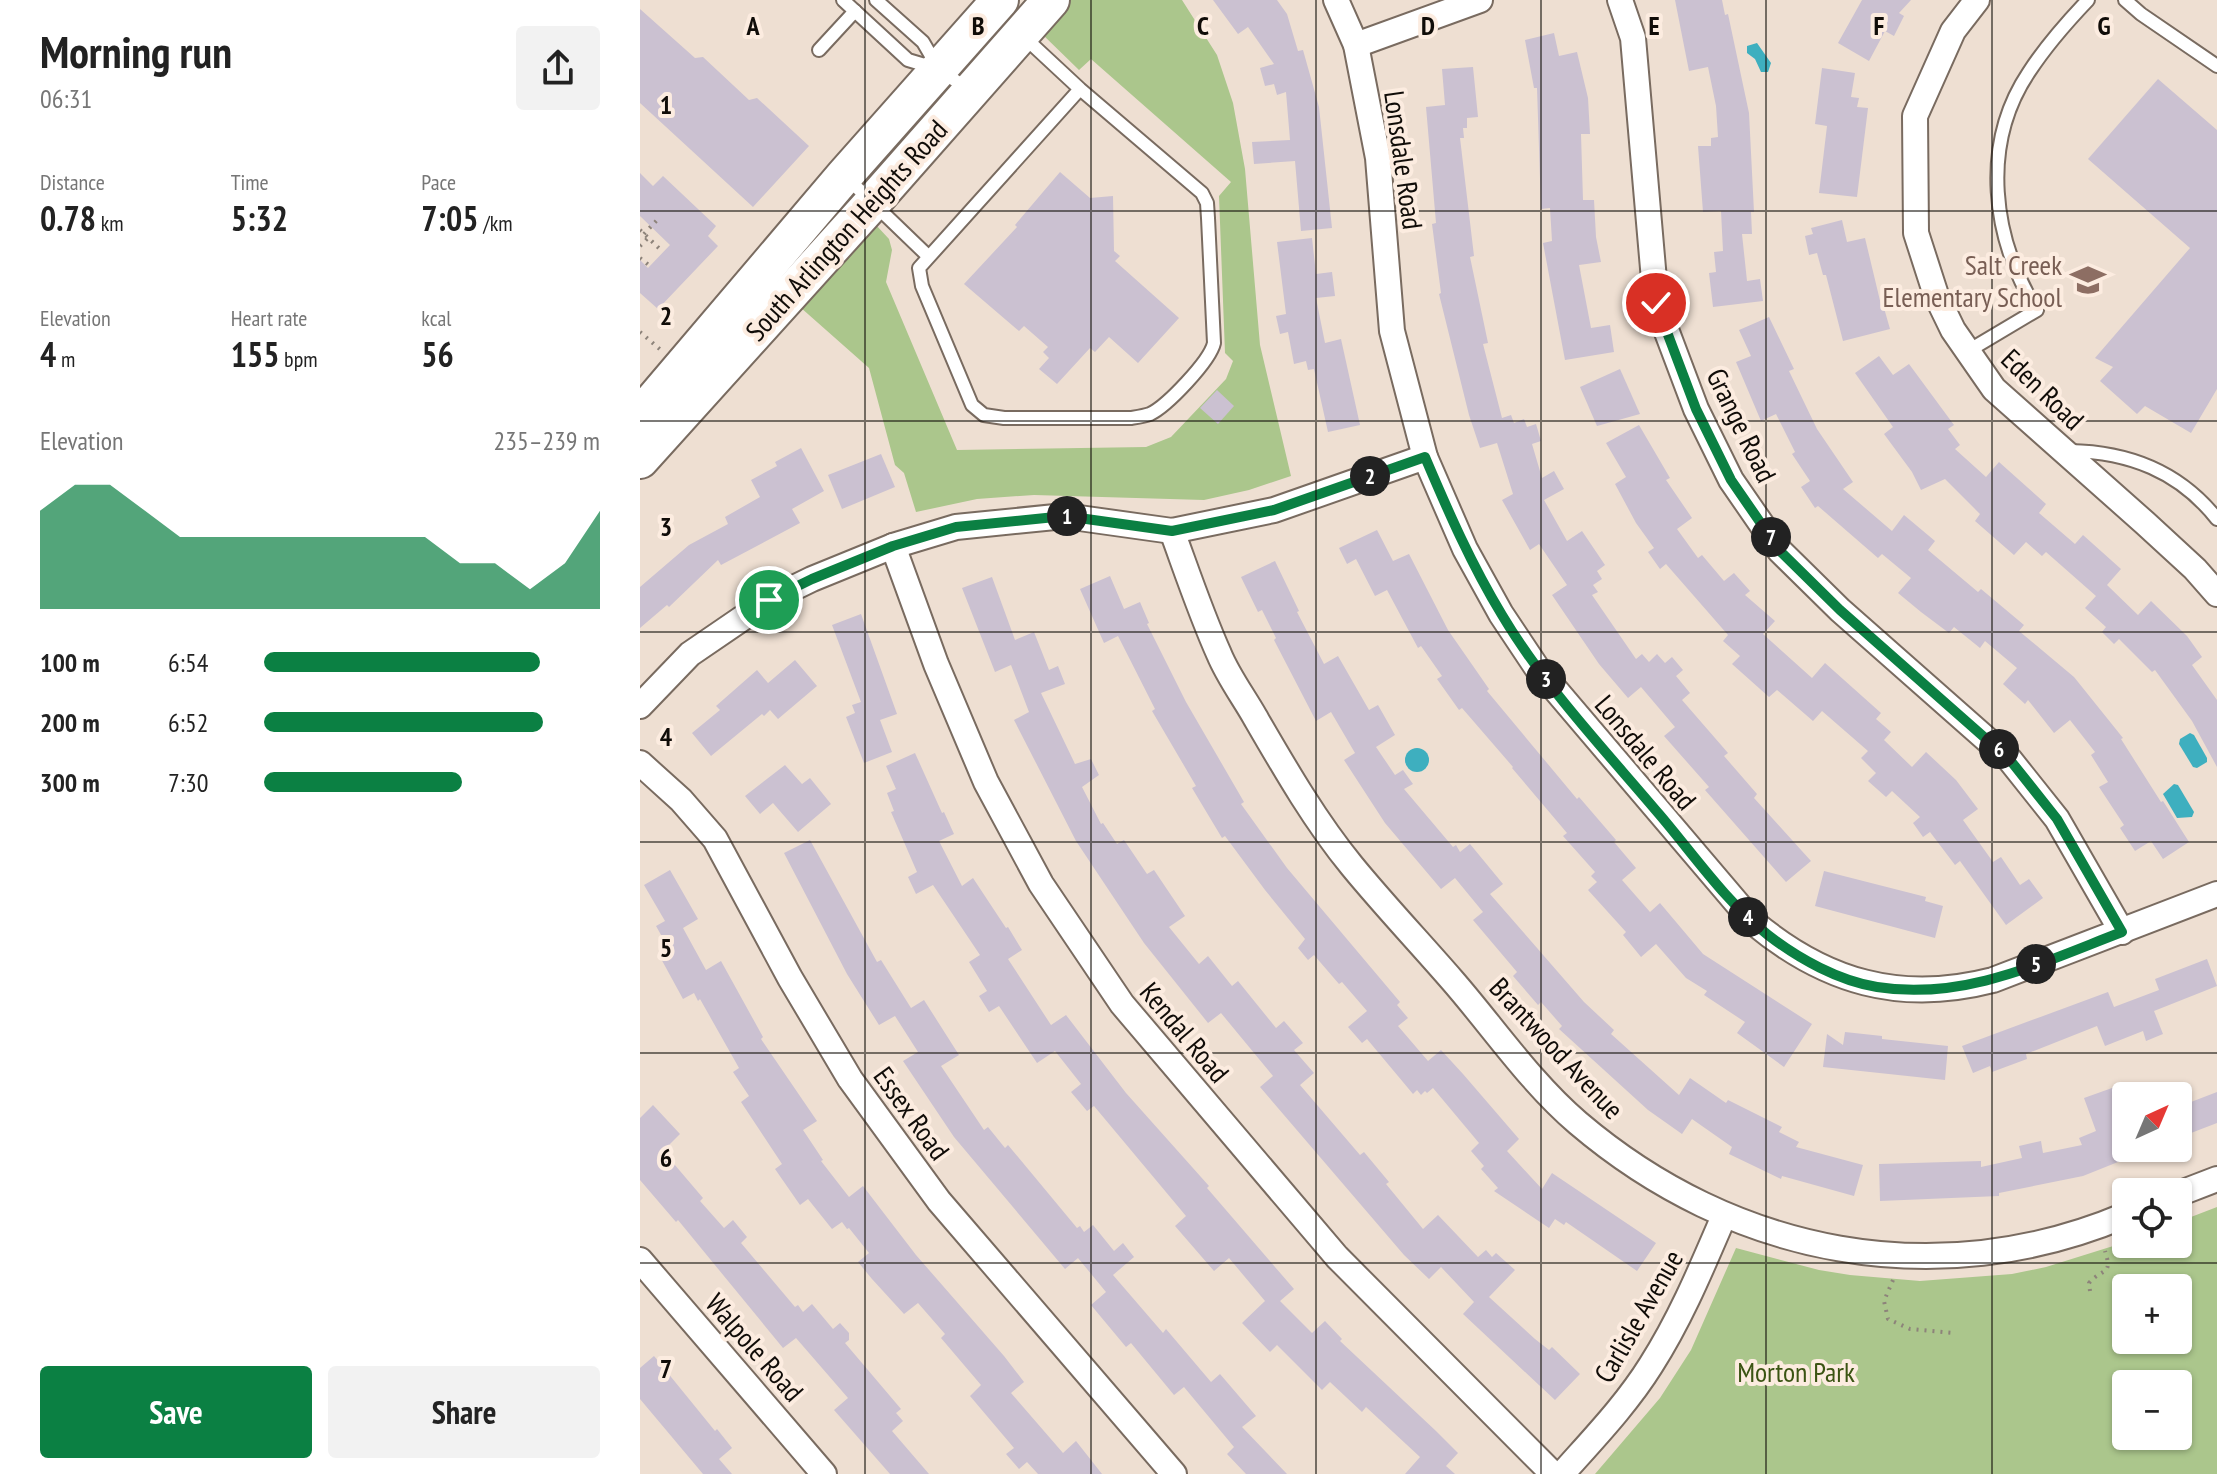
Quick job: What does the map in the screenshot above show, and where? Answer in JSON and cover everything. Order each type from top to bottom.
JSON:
[{"type":"main road","name":"South Arlington Heights Road","points":[[640,416],[938,69],[1005,17],[1051,0]]},
{"type":"main road","name":"South Arlington Heights Road","points":[[640,460],[971,91],[1005,17]]},
{"type":"street","name":"Lonsdale Road","points":[[1336,0],[1356,45],[1378,158],[1392,331],[1425,457],[1465,549],[1501,614],[1537,668],[1730,898],[1770,937],[1809,961],[1877,987],[1936,990],[1993,980],[2217,894]]},
{"type":"street","points":[[1356,45],[1480,0]]},
{"type":"street","name":"Grange Road","points":[[1620,0],[1633,38],[1656,303],[1696,409],[1731,480],[1780,551],[1840,610],[2010,760],[2057,819],[2122,932]]},
{"type":"street","name":"Eden Road","points":[[1977,0],[1953,31],[1915,116],[1916,233],[1936,295],[1953,330],[1994,389],[2145,523],[2217,594]]},
{"type":"street","points":[[640,706],[690,654],[769,600],[893,546],[956,527],[1065,516],[1172,531],[1274,510],[1425,457]]},
{"type":"street","name":"Brantwood Avenue","points":[[1172,531],[1220,656],[1283,765],[1350,863],[1533,1076],[1575,1120],[1638,1169],[1724,1216],[1818,1244],[1896,1256],[1969,1256],[2028,1247],[2112,1221]]},
{"type":"street","name":"Kendal Road","points":[[893,546],[936,664],[986,782],[1041,884],[1122,1004],[1337,1257],[1553,1474]]},
{"type":"street","name":"Essex Road","points":[[640,763],[681,800],[715,839],[790,978],[850,1079],[939,1201],[1174,1474]]},
{"type":"street","points":[[2192,1189],[2217,1179]]},
{"type":"street","name":"Carlisle Avenue","points":[[1562,1474],[1621,1408],[1650,1367],[1693,1289],[1724,1216]]},
{"type":"street","name":"Walpole Road","points":[[640,1260],[824,1474]]},
{"type":"lane","points":[[843,0],[908,60],[938,69],[971,91]]},
{"type":"lane","points":[[876,0],[923,42],[938,69]]},
{"type":"lane","points":[[1968,351],[2037,310],[2014,268],[2006,245],[1997,198],[1999,153],[2010,111],[2028,73],[2088,0]]},
{"type":"lane","points":[[2125,0],[2217,66]]},
{"type":"lane","points":[[819,50],[855,11]]},
{"type":"lane","points":[[1005,17],[1080,89],[1202,193],[1207,203],[1214,343],[1208,357],[1164,405],[1149,414],[1131,418],[1004,418],[984,415],[972,405],[922,286],[919,268],[1080,89]]},
{"type":"lane","points":[[844,176],[928,256]]},
{"type":"lane","points":[[2065,451],[2103,452],[2143,462],[2178,483],[2208,507],[2217,519]]},
{"type":"path","points":[[640,246],[644,234],[657,220]]},
{"type":"path","points":[[644,234],[663,252]]},
{"type":"path","points":[[640,258],[650,266]]},
{"type":"path","points":[[640,332],[668,357]]},
{"type":"path","points":[[2090,1291],[2089,1283],[2108,1269],[2105,1251]]},
{"type":"path","points":[[1893,1280],[1884,1301],[1888,1319],[1910,1329],[1953,1333]]},
{"type":"green space","points":[[1070,0],[1182,0],[1217,55],[1233,103],[1245,169],[1260,345],[1291,476],[1204,500],[1034,495],[977,499],[916,512],[904,473],[895,465],[869,368],[800,307],[876,225],[889,239],[892,250],[886,282],[957,450],[1146,447],[1171,437],[1226,379],[1233,361],[1225,353],[1219,196],[1231,182],[1091,59],[1079,70],[1041,33]]},
{"type":"green space","name":"Morton Park","points":[[2217,1207],[2217,1474],[1595,1474],[1660,1398],[1691,1350],[1736,1248],[1819,1270],[1920,1281],[2012,1274],[2112,1246],[2112,1258],[2192,1258],[2192,1217]]},
{"type":"water","points":[[1757,43],[1771,63],[1768,72],[1761,72],[1755,59],[1747,53],[1747,46]]},
{"type":"water","points":[[2190,733],[2207,758],[2207,762],[2197,768],[2193,767],[2179,744],[2180,739]]},
{"type":"water","points":[[1417,748],[1425,752],[1429,760],[1425,768],[1417,772],[1409,768],[1405,760],[1409,752]]},
{"type":"water","points":[[2174,784],[2178,785],[2194,812],[2192,817],[2177,818],[2163,794]]},
{"type":"building","points":[[1213,0],[1277,0],[1287,14],[1298,51],[1303,50],[1319,107],[1332,228],[1301,231],[1295,161],[1254,164],[1252,142],[1290,140],[1286,92],[1277,95],[1274,84],[1265,86],[1260,68],[1274,64],[1248,27],[1238,34]]},
{"type":"building","points":[[1675,0],[1722,0],[1725,15],[1728,14],[1749,113],[1754,212],[1751,212],[1752,234],[1742,234],[1747,281],[1760,279],[1763,301],[1713,307],[1709,273],[1716,272],[1714,252],[1723,251],[1721,211],[1703,212],[1698,146],[1711,146],[1711,138],[1718,137],[1716,106],[1708,67],[1689,71]]},
{"type":"building","points":[[1862,0],[1911,0],[1899,13],[1904,16],[1894,36],[1885,31],[1869,61],[1838,43]]},
{"type":"building","points":[[640,9],[695,58],[703,57],[749,100],[757,98],[809,146],[753,207],[640,103]]},
{"type":"building","points":[[1554,33],[1559,56],[1577,52],[1588,98],[1590,134],[1581,134],[1583,200],[1594,200],[1601,262],[1579,265],[1591,328],[1610,325],[1614,352],[1565,360],[1543,243],[1552,241],[1550,208],[1541,209],[1537,88],[1534,88],[1525,40]]},
{"type":"building","points":[[1473,67],[1478,117],[1467,118],[1467,128],[1463,128],[1464,138],[1460,138],[1474,256],[1470,257],[1488,343],[1483,344],[1502,418],[1511,415],[1514,423],[1524,419],[1527,427],[1536,424],[1541,441],[1532,444],[1542,478],[1554,471],[1564,489],[1544,500],[1567,541],[1582,531],[1605,565],[1597,571],[1602,579],[1593,585],[1598,592],[1592,595],[1636,659],[1642,654],[1649,662],[1657,654],[1665,663],[1672,657],[1683,670],[1676,676],[1690,693],[1682,700],[1728,753],[1724,756],[1757,794],[1754,798],[1811,861],[1786,882],[1705,790],[1709,787],[1664,736],[1675,727],[1641,687],[1628,698],[1599,664],[1552,595],[1567,585],[1539,544],[1530,550],[1502,500],[1513,494],[1497,443],[1480,448],[1439,294],[1426,107],[1445,105],[1442,69]]},
{"type":"building","points":[[1822,68],[1855,73],[1851,97],[1859,98],[1857,107],[1868,108],[1857,197],[1819,193],[1827,126],[1815,124]]},
{"type":"building","points":[[2158,79],[2217,130],[2217,389],[2191,433],[2145,406],[2137,414],[2100,381],[2113,367],[2095,358],[2190,248],[2088,159]]},
{"type":"building","points":[[1060,172],[1090,198],[1113,196],[1114,251],[1120,256],[1115,261],[1179,318],[1138,363],[1109,337],[1095,352],[1090,348],[1057,384],[1039,369],[1049,358],[1043,352],[1048,347],[1024,326],[1019,331],[964,284],[1017,227],[1015,225]]},
{"type":"building","points":[[640,173],[653,186],[663,176],[716,226],[708,236],[718,246],[658,309],[640,293],[640,260],[648,268],[670,245],[640,216]]},
{"type":"building","points":[[1842,220],[1847,242],[1865,238],[1882,309],[1890,329],[1843,341],[1826,275],[1823,275],[1817,253],[1809,255],[1805,236],[1813,234],[1811,228]]},
{"type":"building","points":[[1312,238],[1316,274],[1332,272],[1335,296],[1316,298],[1325,343],[1341,339],[1360,425],[1328,432],[1314,369],[1308,370],[1306,361],[1294,364],[1288,332],[1280,334],[1276,316],[1286,314],[1277,242]]},
{"type":"building","points":[[1769,317],[1794,369],[1789,371],[1817,429],[1853,482],[1843,489],[1892,531],[1904,515],[1935,541],[1928,550],[2024,625],[2019,631],[2074,677],[2123,738],[2189,842],[2163,859],[2151,841],[2135,851],[2120,828],[2124,825],[2099,787],[2108,782],[2091,755],[2095,752],[2070,720],[2054,733],[2028,700],[2025,704],[2003,684],[2017,668],[1985,641],[1980,648],[1954,627],[1949,633],[1921,612],[1898,593],[1911,578],[1882,554],[1878,558],[1818,506],[1815,508],[1801,487],[1810,481],[1792,454],[1795,452],[1776,414],[1761,421],[1736,362],[1751,356],[1739,330]]},
{"type":"building","points":[[1879,356],[1893,375],[1909,364],[1954,425],[1948,429],[1960,445],[1955,449],[1986,477],[1999,462],[2046,504],[2039,513],[2075,544],[2083,535],[2121,569],[2107,585],[2138,615],[2151,601],[2187,636],[2202,657],[2192,665],[2217,700],[2217,767],[2192,721],[2155,670],[2152,672],[2119,639],[2114,644],[2102,632],[2106,627],[2085,608],[2096,596],[2046,552],[2042,556],[2026,542],[2014,555],[1975,521],[1980,514],[1945,479],[1921,490],[1912,472],[1884,434],[1893,427],[1855,373]]},
{"type":"building","points":[[1620,369],[1640,414],[1597,426],[1580,387]]},
{"type":"building","points":[[1217,390],[1234,406],[1218,424],[1200,408]]},
{"type":"building","points":[[1639,425],[1670,478],[1666,480],[1692,518],[1677,529],[1698,558],[1702,555],[1724,581],[1734,573],[1750,591],[1745,595],[1775,621],[1763,634],[1812,678],[1825,663],[1881,713],[1876,719],[1891,732],[1884,740],[1912,767],[1926,752],[1956,780],[1978,809],[1963,820],[1993,862],[2001,857],[2020,885],[2029,879],[2043,898],[2006,925],[1960,861],[1955,865],[1930,832],[1923,837],[1913,823],[1920,817],[1892,791],[1886,797],[1868,781],[1876,773],[1861,758],[1868,751],[1822,711],[1813,721],[1777,690],[1769,697],[1732,664],[1740,656],[1723,641],[1728,635],[1666,564],[1660,569],[1648,552],[1654,548],[1615,484],[1626,477],[1606,443]]},
{"type":"building","points":[[801,448],[824,491],[792,509],[800,523],[721,565],[718,560],[669,607],[667,605],[640,628],[640,587],[689,545],[728,524],[725,517],[760,497],[751,480]]},
{"type":"building","points":[[881,454],[895,487],[842,509],[828,475]]},
{"type":"building","points":[[1377,530],[1393,561],[1409,554],[1448,630],[1489,689],[1487,691],[1577,799],[1579,797],[1616,840],[1614,842],[1636,868],[1622,880],[1650,912],[1660,903],[1703,954],[1812,1024],[1784,1067],[1737,1033],[1745,1022],[1704,995],[1707,991],[1686,978],[1656,944],[1641,957],[1623,935],[1626,932],[1588,890],[1597,882],[1591,876],[1595,872],[1563,836],[1567,833],[1462,708],[1459,710],[1437,679],[1442,676],[1421,646],[1418,648],[1387,590],[1375,596],[1356,559],[1347,564],[1339,548]]},
{"type":"building","points":[[1275,561],[1324,664],[1338,656],[1369,710],[1378,705],[1395,735],[1376,747],[1395,775],[1403,770],[1413,784],[1404,789],[1453,847],[1456,845],[1460,852],[1470,844],[1503,884],[1490,894],[1584,1002],[1614,1030],[1611,1034],[1679,1095],[1690,1078],[1726,1103],[1728,1100],[1782,1127],[1779,1132],[1799,1142],[1796,1147],[1863,1165],[1854,1196],[1782,1176],[1781,1179],[1729,1154],[1732,1147],[1692,1119],[1682,1134],[1648,1110],[1559,1029],[1562,1026],[1541,1002],[1538,1005],[1513,976],[1517,972],[1473,920],[1483,912],[1455,878],[1441,889],[1385,823],[1344,760],[1355,753],[1331,712],[1316,721],[1262,610],[1258,612],[1241,577]]},
{"type":"building","points":[[1110,576],[1124,609],[1140,602],[1147,624],[1186,702],[1244,802],[1241,804],[1287,868],[1400,1002],[1397,1005],[1408,1018],[1398,1026],[1428,1061],[1441,1050],[1463,1074],[1519,1139],[1507,1151],[1542,1189],[1552,1173],[1656,1243],[1637,1271],[1566,1222],[1564,1225],[1555,1219],[1549,1228],[1494,1191],[1498,1188],[1481,1169],[1484,1166],[1471,1151],[1479,1143],[1433,1088],[1421,1095],[1417,1090],[1413,1094],[1367,1039],[1362,1043],[1348,1027],[1367,1011],[1314,955],[1308,960],[1298,948],[1305,939],[1225,836],[1222,838],[1192,788],[1196,786],[1152,711],[1155,709],[1118,636],[1104,643],[1080,589]]},
{"type":"building","points":[[992,577],[1015,640],[1034,632],[1049,670],[1058,666],[1065,684],[1041,693],[1075,764],[1091,759],[1099,775],[1082,787],[1101,824],[1117,844],[1124,840],[1147,874],[1154,870],[1185,916],[1169,927],[1199,964],[1208,956],[1232,986],[1238,981],[1276,1028],[1284,1021],[1303,1043],[1294,1050],[1314,1073],[1300,1085],[1360,1155],[1364,1152],[1423,1229],[1438,1215],[1478,1257],[1486,1250],[1492,1257],[1496,1253],[1515,1270],[1489,1297],[1535,1339],[1549,1350],[1552,1347],[1580,1374],[1555,1400],[1463,1314],[1474,1302],[1441,1267],[1429,1279],[1404,1255],[1260,1087],[1273,1076],[1221,1013],[1208,1023],[1144,943],[1076,841],[1014,720],[1029,712],[1011,665],[995,672],[962,588]]},
{"type":"building","points":[[861,614],[897,714],[880,720],[892,752],[864,763],[846,717],[855,713],[852,705],[861,702],[832,625]]},
{"type":"building","points":[[795,660],[817,686],[778,719],[770,710],[764,716],[762,714],[711,756],[692,733],[720,710],[716,706],[757,670],[768,683]]},
{"type":"building","points":[[915,753],[954,834],[939,841],[962,886],[973,878],[1022,950],[1008,959],[1051,1025],[1066,1015],[1126,1093],[1209,1186],[1207,1188],[1294,1289],[1280,1301],[1312,1333],[1325,1321],[1342,1339],[1340,1341],[1458,1453],[1446,1466],[1455,1474],[1405,1474],[1420,1457],[1366,1407],[1362,1412],[1330,1382],[1322,1390],[1277,1345],[1270,1352],[1242,1323],[1265,1301],[1229,1258],[1214,1271],[1175,1226],[1186,1216],[1094,1106],[1087,1111],[1071,1092],[1081,1084],[1055,1051],[1037,1063],[999,1006],[989,1012],[979,996],[987,991],[969,962],[980,955],[933,885],[916,894],[908,877],[917,872],[891,812],[894,811],[887,793],[896,789],[886,766]]},
{"type":"building","points":[[785,765],[802,784],[810,778],[831,804],[798,832],[773,803],[760,814],[745,796]]},
{"type":"building","points":[[810,840],[877,962],[881,960],[911,1008],[924,1000],[959,1055],[941,1066],[984,1130],[988,1127],[1005,1148],[1008,1145],[1077,1228],[1080,1226],[1084,1232],[1093,1225],[1114,1251],[1123,1243],[1134,1257],[1113,1275],[1163,1333],[1166,1329],[1211,1382],[1220,1374],[1256,1416],[1242,1427],[1287,1474],[1246,1474],[1227,1454],[1234,1447],[1184,1387],[1174,1395],[1131,1343],[1126,1347],[1091,1305],[1106,1292],[1078,1258],[1065,1269],[954,1137],[903,1061],[918,1052],[895,1016],[879,1025],[847,974],[784,853]]},
{"type":"building","points":[[670,870],[698,919],[683,928],[706,970],[721,961],[763,1037],[761,1039],[817,1121],[803,1130],[821,1161],[849,1197],[863,1186],[916,1255],[1004,1356],[1024,1382],[1011,1393],[1063,1453],[1076,1441],[1102,1474],[1038,1474],[1027,1462],[1019,1469],[1006,1454],[1014,1448],[970,1396],[981,1385],[941,1338],[945,1334],[918,1303],[904,1314],[872,1279],[858,1262],[869,1253],[849,1228],[842,1222],[832,1229],[808,1199],[800,1205],[775,1169],[782,1164],[741,1102],[749,1096],[733,1072],[739,1068],[700,999],[698,1001],[694,993],[683,999],[659,955],[669,949],[656,926],[665,921],[644,885]]},
{"type":"building","points":[[1824,871],[1926,897],[1925,901],[1943,906],[1935,938],[1815,906]]},
{"type":"building","points":[[2207,959],[2217,986],[2154,1011],[2163,1034],[2146,1041],[2143,1031],[2105,1046],[2097,1026],[2026,1054],[2027,1059],[1992,1072],[1990,1066],[1973,1073],[1962,1046],[2108,992],[2114,1007],[2159,990],[2155,979]]},
{"type":"building","points":[[1845,1032],[1948,1046],[1945,1080],[1823,1067],[1827,1034],[1843,1045]]},
{"type":"building","points":[[2112,1088],[2112,1162],[2118,1162],[2083,1176],[1999,1193],[1999,1196],[1880,1201],[1879,1164],[1981,1161],[1981,1167],[2022,1158],[2019,1146],[2041,1141],[2043,1153],[2082,1145],[2079,1138],[2096,1131],[2084,1098]]},
{"type":"building","points":[[2217,1092],[2217,1123],[2192,1133],[2192,1102]]},
{"type":"building","points":[[653,1105],[680,1134],[663,1151],[703,1198],[700,1201],[724,1228],[733,1220],[747,1237],[741,1243],[795,1307],[798,1305],[803,1312],[812,1304],[833,1329],[840,1323],[849,1333],[849,1340],[845,1343],[901,1409],[896,1413],[903,1421],[892,1431],[929,1474],[890,1474],[834,1410],[848,1398],[796,1338],[783,1348],[678,1220],[676,1222],[640,1180],[640,1118]]},
{"type":"building","points":[[654,1356],[732,1448],[719,1459],[732,1474],[703,1474],[640,1399],[640,1368]]},
{"type":"place","name":"Salt Creek Elementary School","points":[[2088,280]]},
{"type":"route","points":[[769,600],[893,546],[956,527],[1065,516],[1172,531],[1274,510],[1425,457],[1465,549],[1501,614],[1537,668],[1730,898],[1770,937],[1839,976],[1877,987],[1936,990],[1993,980],[2122,932],[2057,819],[2010,760],[1840,610],[1780,551],[1731,480],[1696,409],[1656,303]]}]
